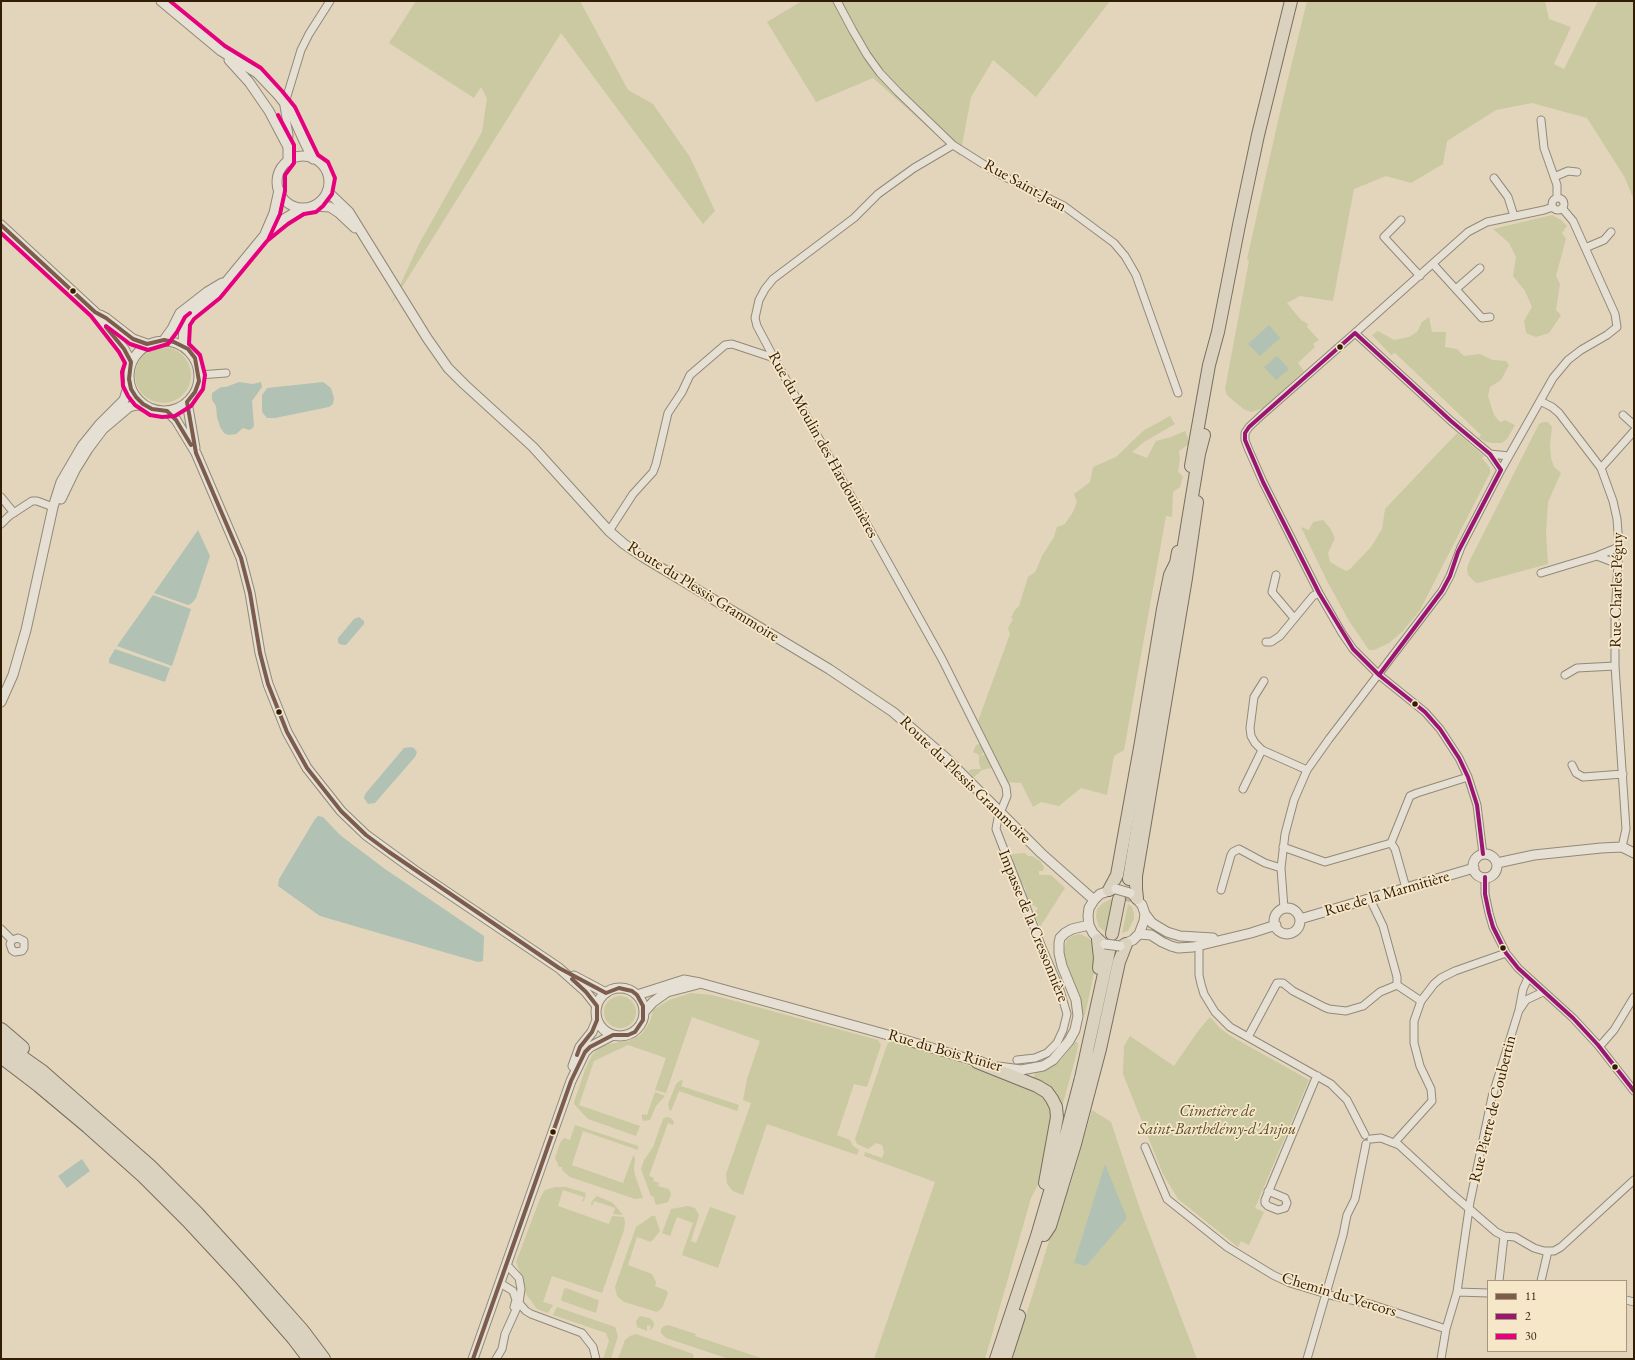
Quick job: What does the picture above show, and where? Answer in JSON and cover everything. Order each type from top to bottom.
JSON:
[{"type":"highway","points":[[1,1030],[33,1057],[40,1078]]},
{"type":"highway","points":[[1,1043],[40,1078],[88,1126],[144,1176],[188,1220],[289,1332],[310,1359]]},
{"type":"highway","points":[[1,1056],[40,1078],[150,1166],[246,1268],[302,1331],[323,1359]]},
{"type":"highway","points":[[1,1065],[22,1080],[40,1078]]},
{"type":"main road","points":[[1218,332],[1215,366],[1204,435],[1199,454],[1126,878],[1195,441],[1209,365],[1218,332],[1258,135],[1291,1]]},
{"type":"main road","points":[[1123,895],[1136,890],[1136,876],[1186,578],[1203,454],[1204,435]]},
{"type":"main road","points":[[996,1359],[1037,1236],[1061,1154],[1081,1078],[1113,943],[1123,895],[1117,875],[1170,575],[1176,563]]},
{"type":"main road","points":[[1006,1330],[1008,1314],[1066,1112],[1093,997],[1100,958],[1113,943]]},
{"type":"main road","points":[[1006,1359],[1044,1235],[1050,1226],[1079,1130],[1100,1049],[1119,962],[1113,943]]},
{"type":"main road","points":[[977,1062],[1037,1086],[1047,1092],[1052,1099],[1056,1107],[1057,1117],[1045,1183]]},
{"type":"street","points":[[161,1],[222,51],[257,73],[285,103],[295,119],[313,159]]},
{"type":"street","points":[[288,162],[289,135],[285,118],[285,103],[304,45],[309,34],[330,1]]},
{"type":"street","name":"Rue Saint-Jean","points":[[837,1],[867,55],[880,73],[953,146],[999,174],[1064,206],[1114,242],[1125,256],[1136,275],[1178,393]]},
{"type":"street","points":[[222,51],[249,82],[269,111],[288,147]]},
{"type":"street","points":[[1541,120],[1544,148],[1557,187],[1557,198],[1553,200],[1553,207]]},
{"type":"street","name":"Rue du Moulin des Hardouinières","points":[[953,146],[914,168],[878,194],[854,218],[773,279],[765,289],[756,310],[755,318],[757,326],[774,358],[942,659],[1006,787],[1007,796],[1000,811]]},
{"type":"street","points":[[183,346],[184,323],[190,314],[216,294],[263,238],[284,219],[302,208],[314,206],[324,197],[329,185],[327,172],[319,162],[313,159],[300,157],[288,162],[282,167],[278,182],[282,197],[294,206],[302,208]]},
{"type":"street","points":[[1554,177],[1568,171],[1577,172]]},
{"type":"street","points":[[1494,178],[1508,197],[1514,216]]},
{"type":"street","points":[[263,238],[274,213],[279,190]]},
{"type":"street","name":"Route du Plessis Grammoire","points":[[327,191],[349,212],[427,338],[448,368],[533,447],[609,531],[624,544],[643,557],[875,698],[920,734],[1041,853],[1094,900]]},
{"type":"street","points":[[1557,198],[1563,200],[1564,204],[1562,208]]},
{"type":"street","name":"Route du Plessis Grammoire","points":[[314,206],[335,210],[362,235]]},
{"type":"street","points":[[1483,854],[1479,815],[1468,777],[1459,758],[1448,740],[1418,705],[1379,675],[1353,649],[1332,617],[1319,593],[1263,482],[1245,440],[1245,433],[1249,427],[1468,232],[1487,222],[1553,207],[1557,210],[1562,208]]},
{"type":"street","points":[[1284,908],[1281,868],[1283,847],[1290,811],[1307,770],[1442,591],[1450,576],[1458,552],[1552,378],[1568,360],[1617,327],[1615,314],[1572,218],[1562,208]]},
{"type":"street","points":[[1401,220],[1384,237],[1420,276]]},
{"type":"street","points":[[1,225],[95,312],[124,349],[131,362]]},
{"type":"street","points":[[1585,248],[1604,240],[1611,232]]},
{"type":"street","points":[[1433,264],[1482,318],[1490,317]]},
{"type":"street","points":[[1456,289],[1480,268]]},
{"type":"street","points":[[164,340],[172,329],[180,313],[231,277]]},
{"type":"street","points":[[95,312],[106,318],[133,339],[147,344]]},
{"type":"street","points":[[1355,333],[1451,421],[1490,454],[1501,470]]},
{"type":"street","points":[[49,526],[75,470],[88,449],[103,430],[129,408],[137,405],[157,410],[167,411],[178,408],[187,402],[197,387],[199,375],[195,358],[183,346],[164,340],[147,344],[136,354],[131,362],[128,373],[130,384],[136,397],[147,407]]},
{"type":"street","points":[[609,531],[633,494],[653,472],[668,413],[682,392],[690,375],[725,345],[732,344],[774,358]]},
{"type":"street","points":[[199,375],[226,373]]},
{"type":"street","points":[[1,702],[13,675],[26,630],[53,507],[62,482],[70,464],[82,446],[99,425],[124,400],[130,384]]},
{"type":"street","name":"Rue Charles Péguy","points":[[1540,401],[1552,407],[1559,413],[1601,468],[1613,501],[1617,519],[1619,547],[1615,617],[1615,666],[1626,829],[1622,847]]},
{"type":"street","points":[[187,402],[196,453]]},
{"type":"street","points":[[167,411],[176,420],[196,453],[241,558],[250,593],[265,673],[272,697],[287,732],[307,768],[341,811],[366,835],[414,870],[559,968],[606,993]]},
{"type":"street","points":[[1623,415],[1634,425]]},
{"type":"street","points":[[1601,468],[1634,431]]},
{"type":"street","points":[[1490,454],[1509,456]]},
{"type":"street","points":[[1,498],[14,513]]},
{"type":"street","points":[[1,524],[32,501],[37,501],[53,507]]},
{"type":"street","points":[[1542,573],[1597,556],[1619,547]]},
{"type":"street","points":[[1597,556],[1618,564]]},
{"type":"street","points":[[1276,575],[1272,592],[1294,618]]},
{"type":"street","points":[[1266,642],[1271,642],[1280,636],[1313,596],[1319,593]]},
{"type":"street","name":"Rue Charles Péguy","points":[[1566,675],[1577,668],[1615,666]]},
{"type":"street","points":[[1264,681],[1254,696],[1250,728],[1251,736],[1262,750],[1307,770]]},
{"type":"street","points":[[1243,788],[1262,750]]},
{"type":"street","points":[[1572,765],[1576,773],[1583,777],[1623,774]]},
{"type":"street","points":[[1391,843],[1410,796],[1468,777]]},
{"type":"street","name":"Impasse de la Cressonnière","points":[[1000,811],[996,829],[1059,987],[1067,1014],[1063,1030],[1057,1043],[1047,1053],[1035,1058],[1017,1060]]},
{"type":"street","points":[[1283,847],[1325,862],[1391,843]]},
{"type":"street","points":[[1391,843],[1395,849],[1406,888]]},
{"type":"street","points":[[1497,863],[1559,852],[1622,847],[1634,853]]},
{"type":"street","points":[[1221,890],[1231,855],[1239,849],[1265,863],[1281,868]]},
{"type":"street","points":[[1483,854],[1491,855],[1497,863],[1497,868],[1493,874],[1485,877],[1478,875],[1474,868],[1476,858],[1483,854]]},
{"type":"street","name":"Rue de la Marmitière","points":[[1300,919],[1474,868]]},
{"type":"street","points":[[1485,877],[1485,894],[1493,927],[1506,953],[1528,978],[1573,1018],[1600,1046],[1634,1091]]},
{"type":"street","points":[[1100,894],[1123,895],[1142,905],[1144,921],[1139,934],[1133,940],[1113,943],[1092,933],[1088,916],[1089,908],[1094,900],[1100,894]]},
{"type":"street","points":[[1370,899],[1382,926],[1397,977],[1397,985]]},
{"type":"street","points":[[1284,908],[1293,909],[1299,915],[1300,919],[1299,927],[1289,933],[1281,931],[1276,925],[1276,915],[1284,908]]},
{"type":"street","points":[[1144,914],[1159,928],[1180,936],[1200,938],[1231,938]]},
{"type":"street","name":"Rue du Bois Rinier","points":[[637,995],[684,980],[700,983],[888,1035],[977,1062],[1021,1070],[1043,1066],[1053,1060],[1062,1051],[1075,1030],[1078,1016],[1076,1000],[1062,966],[1058,943],[1060,938],[1065,933],[1089,925]]},
{"type":"street","points":[[1139,934],[1152,935],[1162,942],[1178,948],[1231,938],[1276,925]]},
{"type":"street","points":[[1,929],[12,940]]},
{"type":"street","points":[[1199,945],[1199,975],[1204,994],[1215,1012],[1230,1027],[1331,1084],[1347,1100],[1367,1140],[1356,1192],[1347,1215],[1343,1236],[1308,1359]]},
{"type":"street","points":[[1395,1142],[1432,1101],[1431,1089],[1420,1066],[1414,1043],[1414,1021],[1421,1001],[1434,984],[1441,978],[1455,971],[1506,953]]},
{"type":"street","points":[[559,968],[586,992],[597,1006]]},
{"type":"street","name":"Rue Pierre de Coubertin","points":[[1441,1359],[1446,1329],[1457,1292],[1469,1208],[1493,1092],[1519,1010],[1523,989],[1528,978]]},
{"type":"street","points":[[473,1359],[571,1081],[585,1052],[613,1036],[620,1036],[634,1032],[640,1026],[644,1012],[652,1002],[667,992],[700,983]]},
{"type":"street","points":[[1248,1037],[1277,983],[1283,983],[1293,991],[1324,1007],[1346,1011],[1363,1006],[1380,992],[1397,985]]},
{"type":"street","points":[[1397,985],[1421,1001]]},
{"type":"street","points":[[613,1036],[601,1027],[598,1020],[597,1006],[601,998],[606,993],[619,988],[625,989],[637,995],[643,1006],[644,1012]]},
{"type":"street","name":"Rue Pierre de Coubertin","points":[[1519,1010],[1526,1000],[1541,990]]},
{"type":"street","points":[[1600,1046],[1614,1030],[1634,997]]},
{"type":"street","points":[[571,1081],[572,1070],[580,1047],[592,1032],[598,1020]]},
{"type":"street","points":[[1268,1191],[1318,1076]]},
{"type":"street","points":[[1367,1140],[1381,1138],[1395,1142],[1405,1149],[1451,1193],[1496,1232],[1504,1236],[1514,1237],[1537,1249],[1548,1251],[1554,1251],[1561,1247],[1634,1180]]},
{"type":"street","name":"Chemin du Vercors","points":[[1145,1147],[1167,1199],[1227,1247],[1273,1275],[1290,1283],[1326,1294],[1373,1305],[1446,1329]]},
{"type":"street","points":[[1499,1280],[1504,1236]]},
{"type":"street","points":[[1542,1280],[1548,1251]]},
{"type":"street","points":[[506,1264],[519,1278],[521,1290],[519,1303],[509,1326]]},
{"type":"street","points":[[496,1359],[502,1349],[515,1304],[515,1295],[513,1291],[500,1283]]},
{"type":"street","points":[[1457,1292],[1487,1293]]},
{"type":"street","points":[[519,1303],[531,1314],[582,1333],[593,1347],[596,1359]]},
{"type":"green space","points":[[416,1],[580,1],[628,90],[653,104],[690,157],[715,211],[703,224],[561,33],[391,305],[419,244],[482,132],[487,98],[481,87],[474,98],[389,43]]},
{"type":"green space","points":[[802,1],[1110,1],[1036,97],[993,60],[971,97],[960,156],[873,78],[816,102],[767,22]]},
{"type":"green space","points":[[1307,1],[1545,1],[1549,19],[1571,27],[1554,64],[1564,69],[1598,1],[1634,1],[1634,200],[1624,176],[1587,118],[1532,103],[1496,110],[1447,141],[1443,164],[1411,183],[1386,176],[1354,189],[1333,301],[1300,296],[1287,303],[1301,320],[1308,324],[1307,327],[1319,340],[1313,344],[1315,347],[1298,363],[1304,371],[1263,408],[1252,412],[1245,410],[1236,403],[1227,395],[1225,389],[1249,261],[1247,259]]},
{"type":"green space","points":[[1552,215],[1561,220],[1567,226],[1562,233],[1566,239],[1556,276],[1560,284],[1556,310],[1561,315],[1549,333],[1536,337],[1526,333],[1524,321],[1532,307],[1525,291],[1513,276],[1516,257],[1509,243],[1493,229]]},
{"type":"green space","points":[[1429,317],[1432,332],[1446,332],[1445,347],[1457,349],[1464,356],[1480,354],[1493,360],[1506,361],[1509,365],[1501,380],[1490,387],[1488,396],[1494,415],[1500,422],[1505,420],[1515,425],[1507,439],[1502,443],[1486,442],[1479,438],[1481,435],[1395,353],[1391,355],[1372,335],[1378,331],[1394,340],[1409,337],[1417,332],[1422,322]]},
{"type":"green space","points":[[157,347],[169,347],[179,351],[187,359],[191,369],[191,381],[187,391],[179,399],[169,403],[157,403],[147,399],[139,391],[135,381],[135,369],[139,359],[147,351]]},
{"type":"green space","points":[[1170,416],[1175,424],[1144,442],[1132,452],[1147,458],[1156,441],[1185,431],[1190,443],[1179,451],[1180,459],[1178,472],[1183,476],[1180,487],[1173,492],[1172,517],[1166,516],[1124,750],[1114,756],[1107,795],[1081,788],[1059,806],[1041,802],[1033,807],[1021,783],[1008,782],[978,721],[1010,634],[1008,628],[1013,619],[1011,618],[1014,611],[1019,606],[1028,577],[1035,572],[1042,556],[1054,537],[1057,527],[1065,524],[1073,512],[1077,502],[1074,494],[1090,482],[1093,467],[1116,457],[1143,431]]},
{"type":"green space","points":[[1548,422],[1552,427],[1550,445],[1551,458],[1554,467],[1561,473],[1548,502],[1546,532],[1548,564],[1478,583],[1475,582],[1468,575],[1467,568],[1470,560],[1539,424]]},
{"type":"green space","points":[[1457,433],[1484,456],[1482,458],[1490,468],[1490,473],[1420,610],[1403,631],[1389,643],[1374,650],[1369,650],[1349,621],[1327,581],[1301,527],[1309,530],[1313,522],[1323,520],[1330,528],[1335,538],[1328,553],[1330,562],[1346,571],[1350,569],[1371,547],[1382,529],[1385,509]]},
{"type":"green space","points":[[979,744],[985,748],[981,756],[985,754],[988,757],[991,768],[982,770],[974,777],[968,771],[973,769],[981,769],[979,755],[973,752],[976,745]]},
{"type":"green space","points":[[1025,853],[1028,856],[1032,856],[1040,861],[1044,867],[1043,871],[1039,871],[1039,875],[1051,875],[1065,888],[1040,927],[1034,914],[1038,908],[1031,904],[1026,895],[1025,888],[1019,880],[1017,869],[1014,866],[1012,854]]},
{"type":"green space","points":[[1114,899],[1107,933],[1099,927],[1096,917],[1097,909],[1103,903]]},
{"type":"green space","points":[[1128,904],[1132,907],[1134,919],[1128,931],[1122,933]]},
{"type":"green space","points":[[1079,934],[1087,937],[1095,944],[1096,964],[1085,1015],[1082,1014],[1063,951],[1067,940],[1072,936]]},
{"type":"green space","points":[[691,993],[712,995],[878,1040],[881,1045],[867,1087],[854,1084],[837,1135],[850,1140],[853,1146],[859,1150],[857,1155],[767,1124],[743,1195],[733,1191],[727,1184],[726,1174],[751,1103],[743,1100],[747,1079],[760,1041],[692,1017],[666,1093],[655,1090],[666,1058],[628,1045],[594,1061],[579,1105],[640,1126],[636,1136],[588,1119],[574,1104],[574,1102],[592,1055],[604,1045],[631,1040],[642,1034],[650,1022],[653,1010],[669,1000]]},
{"type":"green space","points":[[617,996],[623,996],[632,1000],[636,1012],[632,1024],[623,1028],[617,1028],[608,1024],[604,1015],[604,1009],[608,1000]]},
{"type":"green space","name":"Cimetière de Saint-Barthélémy-d'Anjou","points":[[1210,1017],[1229,1035],[1309,1080],[1255,1208],[1264,1212],[1249,1245],[1241,1241],[1238,1247],[1178,1199],[1163,1174],[1123,1074],[1124,1046],[1130,1036],[1174,1066],[1198,1031]]},
{"type":"green space","points":[[891,1040],[898,1041],[1032,1088],[1046,1097],[1054,1112],[1047,1154],[1039,1183],[1031,1198],[985,1359],[874,1359],[935,1182],[864,1156],[865,1152],[882,1158],[884,1152],[882,1145],[876,1143],[868,1149],[857,1144],[855,1139],[887,1045]]},
{"type":"green space","points":[[1075,1042],[1078,1044],[1077,1052],[1061,1111],[1033,1078],[1035,1073],[1048,1068],[1061,1060]]},
{"type":"green space","points":[[681,1080],[683,1081],[681,1086],[739,1105],[737,1111],[679,1091],[671,1111],[668,1104],[676,1084]]},
{"type":"green space","points":[[655,1092],[665,1096],[656,1106],[650,1120],[644,1121],[642,1119],[642,1114],[647,1115]]},
{"type":"green space","points":[[1092,1110],[1111,1122],[1140,1209],[1197,1359],[1011,1359],[1030,1303],[1065,1188],[1069,1189]]},
{"type":"green space","points":[[666,1117],[671,1118],[674,1122],[673,1125],[668,1123],[649,1176],[654,1178],[653,1181],[659,1183],[658,1186],[669,1189],[671,1194],[668,1202],[657,1205],[654,1197],[651,1196],[641,1169],[644,1160],[653,1147],[663,1119]]},
{"type":"green space","points":[[575,1125],[638,1146],[638,1150],[583,1131],[572,1165],[623,1183],[634,1156],[635,1175],[643,1198],[635,1199],[570,1177],[562,1170],[562,1167],[559,1167],[555,1158],[560,1143],[564,1138],[570,1140]]},
{"type":"green space","points":[[555,1187],[566,1187],[586,1193],[584,1201],[582,1202],[584,1197],[563,1190],[558,1206],[609,1224],[612,1216],[624,1217],[625,1223],[624,1230],[602,1293],[552,1276],[543,1302],[553,1305],[548,1313],[537,1309],[526,1294],[516,1262],[541,1196],[545,1190]]},
{"type":"green space","points":[[597,1196],[613,1203],[623,1215],[613,1214],[615,1208],[594,1201],[592,1206],[591,1203]]},
{"type":"green space","points":[[688,1206],[695,1208],[699,1215],[691,1241],[696,1243],[710,1207],[736,1216],[718,1268],[682,1255],[693,1223],[677,1217],[670,1236],[662,1233],[671,1209]]},
{"type":"green space","points":[[652,1216],[655,1216],[660,1231],[651,1242],[637,1237],[628,1265],[652,1274],[656,1282],[655,1286],[667,1291],[668,1293],[662,1308],[657,1312],[624,1302],[617,1296],[615,1287],[636,1227]]},
{"type":"green space","points":[[566,1288],[598,1300],[596,1313],[562,1301],[564,1289]]},
{"type":"green space","points":[[557,1307],[615,1327],[618,1336],[611,1359],[603,1359],[609,1341],[606,1333],[553,1315]]},
{"type":"green space","points":[[640,1316],[650,1318],[654,1323],[653,1328],[649,1330],[651,1326],[647,1325],[647,1331],[637,1327],[636,1321]]},
{"type":"green space","points":[[668,1325],[696,1334],[695,1336],[764,1359],[729,1359],[666,1338],[661,1333],[661,1329]]},
{"type":"green space","points":[[636,1334],[693,1354],[694,1359],[618,1359],[625,1340]]},
{"type":"shaded area","points":[[1269,325],[1280,338],[1260,356],[1248,344]]},
{"type":"shaded area","points":[[1277,356],[1289,369],[1276,380],[1264,367]]},
{"type":"shaded area","points":[[239,382],[253,384],[261,382],[262,387],[252,401],[253,428],[249,430],[243,428],[236,434],[228,435],[224,433],[220,427],[216,406],[212,400],[212,393],[221,387],[226,387]]},
{"type":"shaded area","points":[[323,382],[331,388],[334,398],[333,404],[329,407],[275,418],[267,418],[262,412],[262,395],[267,388]]},
{"type":"shaded area","points":[[198,530],[210,556],[196,598],[188,605],[154,593]]},
{"type":"shaded area","points":[[153,595],[191,609],[172,666],[117,646]]},
{"type":"shaded area","points":[[359,617],[364,621],[364,624],[346,645],[338,643],[338,638],[354,619]]},
{"type":"shaded area","points":[[115,649],[170,668],[165,682],[109,663],[109,659]]},
{"type":"shaded area","points":[[411,747],[417,752],[415,757],[375,803],[368,804],[364,798],[365,794],[404,748]]},
{"type":"shaded area","points":[[318,816],[323,817],[340,835],[385,869],[484,936],[483,961],[478,962],[320,916],[278,886],[279,879]]},
{"type":"shaded area","points":[[82,1159],[90,1171],[67,1188],[58,1176]]},
{"type":"shaded area","points":[[1105,1164],[1127,1218],[1086,1266],[1074,1263]]},
{"type":"tunnel","points":[[1125,901],[1129,879]]},
{"type":"transit line","name":"30","points":[[1,233],[91,316],[119,352],[125,363],[122,372],[123,386],[135,405],[150,415],[162,417],[175,416],[191,406],[203,389],[205,375],[200,355],[189,344],[190,325],[194,319],[220,298],[267,241],[288,224],[304,214],[316,212],[323,206],[332,194],[335,178],[328,162],[318,155],[295,107],[261,68],[225,46],[170,1]]},
{"type":"transit line","name":"30","points":[[268,240],[280,214],[285,191],[285,175],[294,163],[294,145],[278,115]]},
{"type":"transit line","name":"11","points":[[1,225],[95,312],[106,318],[133,339],[147,344],[164,340],[174,342],[188,349],[195,358],[199,381],[195,392],[187,402],[196,453],[241,558],[250,593],[260,653],[268,684],[287,732],[307,768],[341,811],[366,835],[389,852],[559,968],[606,993],[619,988],[632,991],[637,995],[643,1006],[643,1020],[635,1032],[628,1035],[613,1035],[590,1047],[585,1052],[571,1081],[473,1359]]},
{"type":"transit line","name":"30","points":[[106,326],[130,344],[148,350],[168,344],[177,332],[185,317],[190,313]]},
{"type":"transit line","name":"11","points":[[106,327],[124,349],[131,362],[129,379],[131,389],[136,397],[143,404],[152,409],[167,411],[176,420],[191,445]]},
{"type":"transit line","name":"2","points":[[1355,333],[1451,421],[1490,454],[1501,470],[1458,552],[1450,576],[1442,591],[1379,675],[1353,649],[1319,593],[1263,482],[1245,440],[1245,433],[1249,427],[1355,333]]},
{"type":"transit line","name":"2","points":[[1379,675],[1425,712],[1440,729],[1459,758],[1468,777],[1477,805],[1483,854]]},
{"type":"transit line","name":"2","points":[[1485,877],[1485,894],[1489,913],[1493,927],[1506,953],[1518,968],[1573,1018],[1598,1045],[1634,1091]]},
{"type":"transit line","name":"11","points":[[572,979],[586,992],[597,1006],[597,1020],[592,1032],[580,1047],[577,1055]]}]
